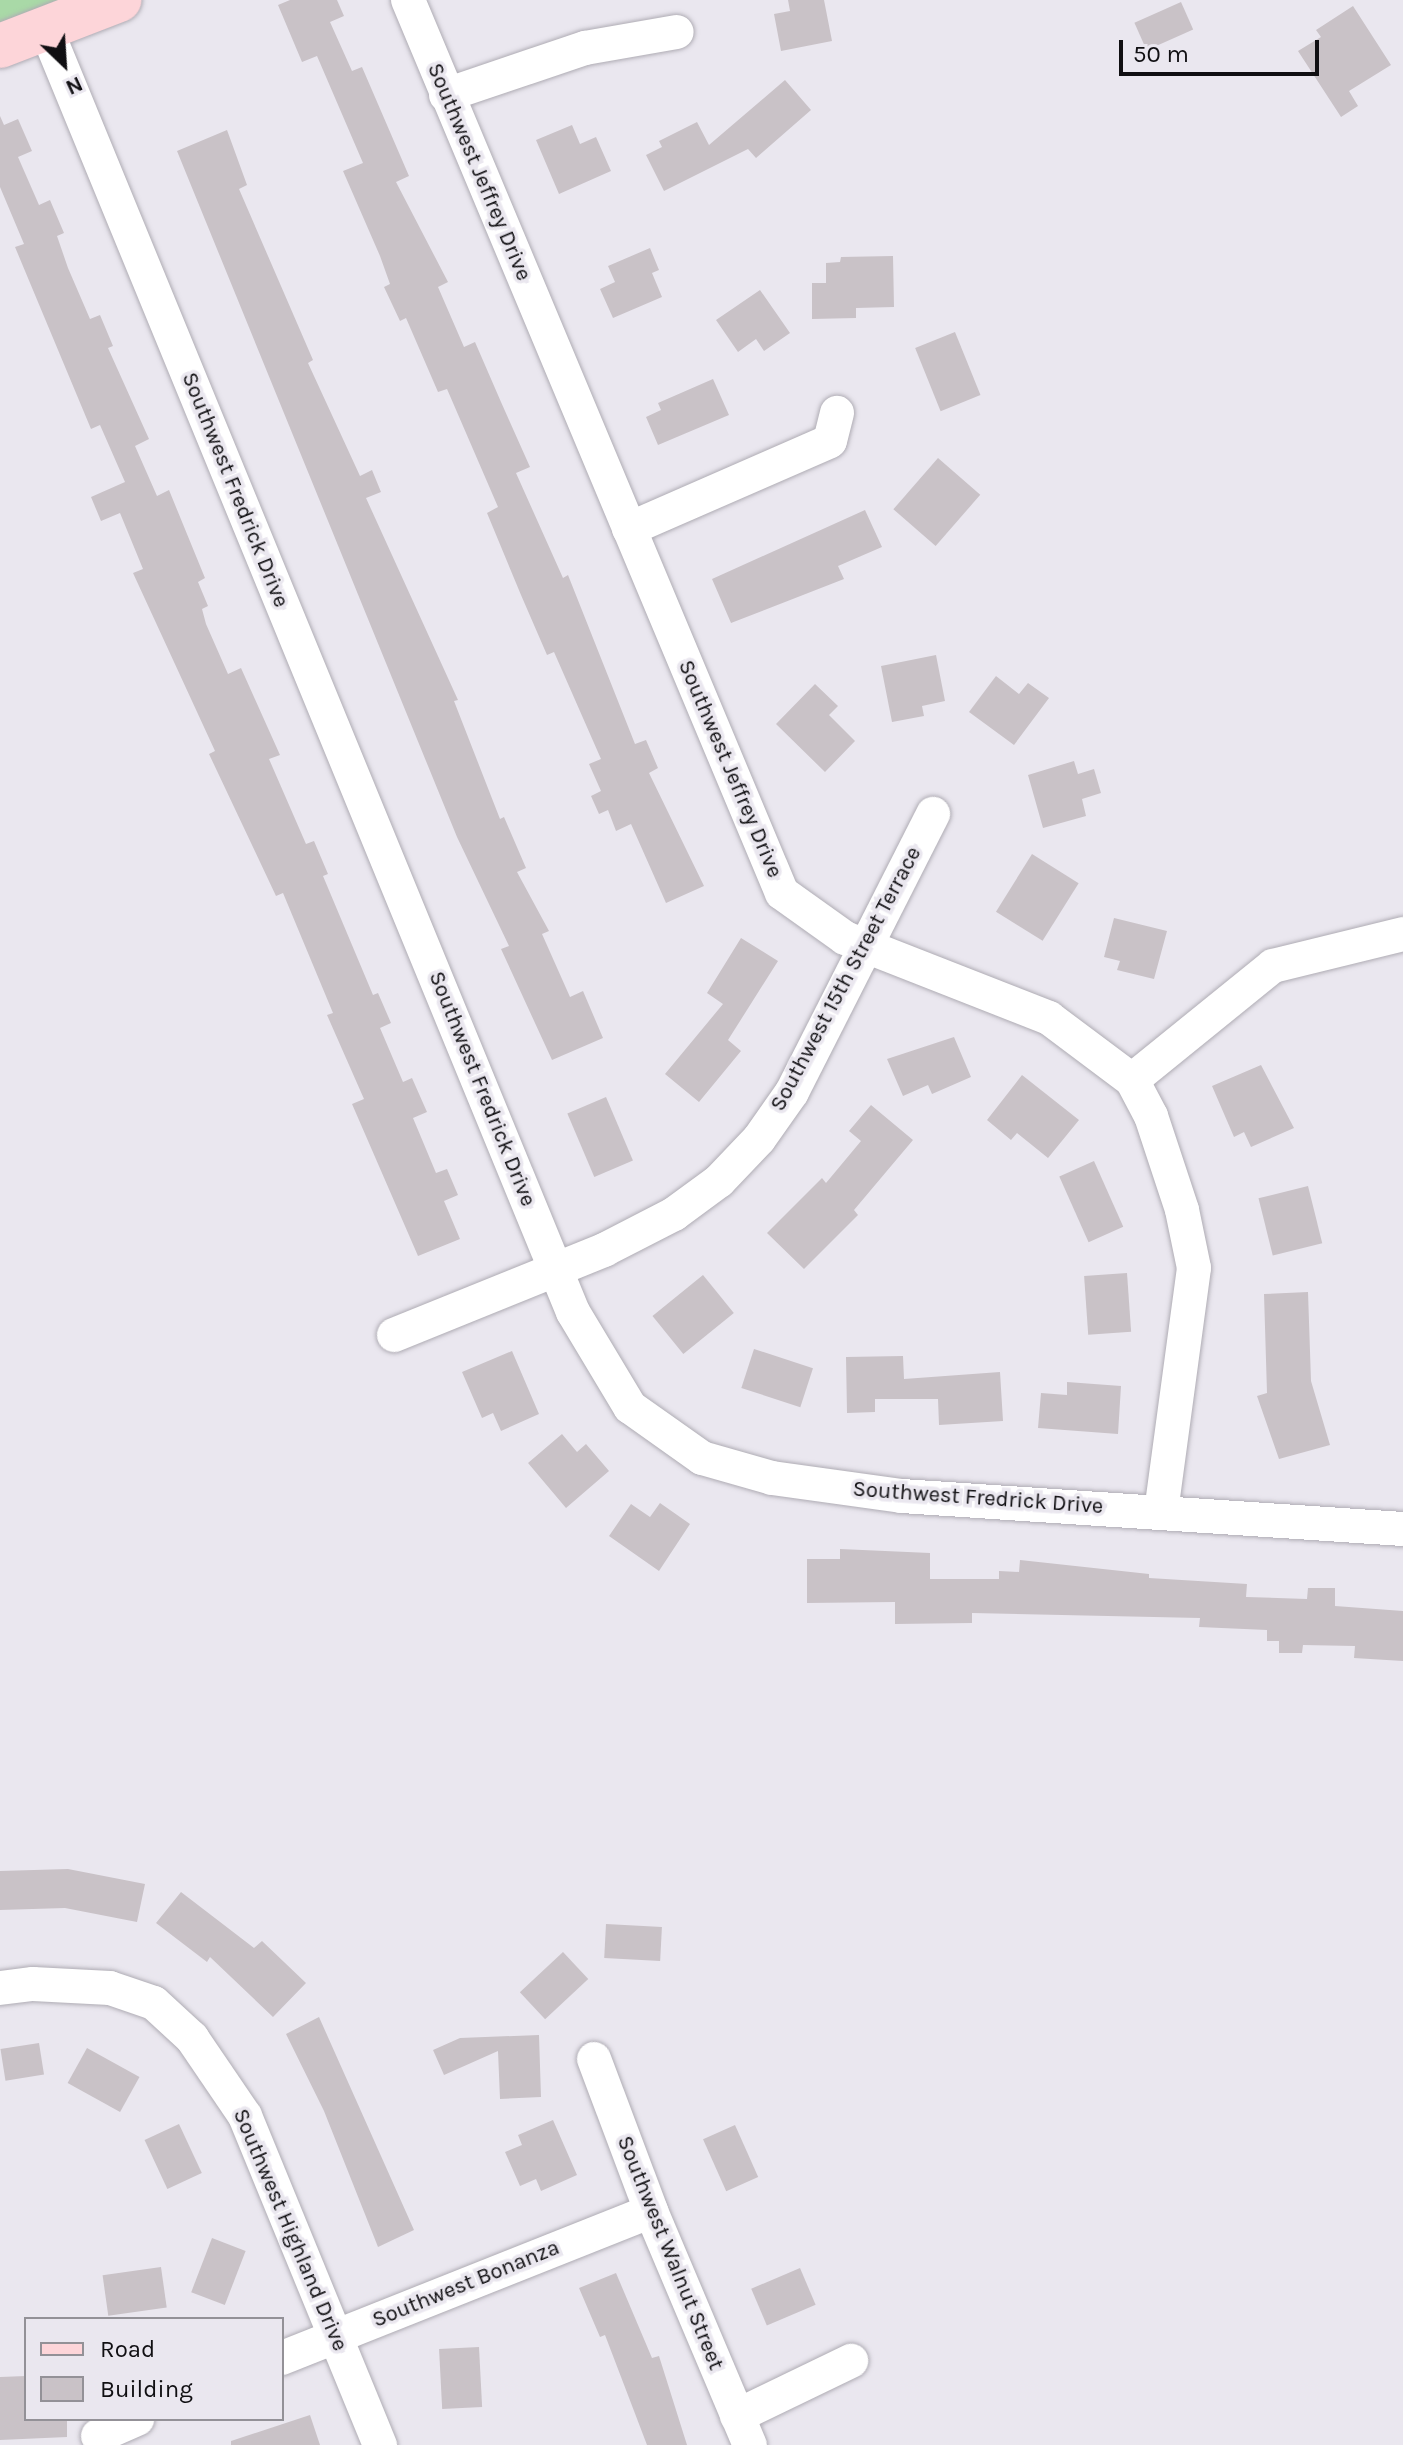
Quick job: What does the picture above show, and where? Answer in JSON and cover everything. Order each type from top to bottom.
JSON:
[{"type":"main road","points":[[0,46],[119,0]]},
{"type":"street","name":"Southwest Jeffrey Drive","points":[[408,0],[782,893],[845,938],[1049,1018],[1132,1080],[1151,1116],[1182,1210],[1194,1268],[1161,1511]]},
{"type":"street","name":"Southwest Fredrick Drive","points":[[46,29],[573,1312],[630,1407],[702,1458],[772,1478],[902,1496],[1403,1529]]},
{"type":"street","points":[[446,95],[585,48],[677,32]]},
{"type":"street","points":[[629,529],[830,441],[837,413]]},
{"type":"street","name":"Southwest 15th Street Terrace","points":[[394,1335],[556,1269],[674,1214],[719,1181],[759,1139],[792,1092],[933,814]]},
{"type":"street","points":[[1132,1080],[1273,966],[1403,934]]},
{"type":"street","name":"Southwest Highland Drive","points":[[0,1988],[33,1984],[110,1988],[154,2003],[192,2038],[245,2116],[380,2445]]},
{"type":"street","name":"Southwest Walnut Street","points":[[594,2059],[651,2211],[744,2430]]},
{"type":"street","name":"Southwest Bonanza","points":[[284,2357],[651,2211]]},
{"type":"street","points":[[744,2430],[851,2361]]},
{"type":"street","points":[[98,2436],[132,2421]]},
{"type":"green space","points":[[0,0],[86,0],[0,35]]},
{"type":"building","points":[[290,0],[337,0],[344,16],[330,22],[352,71],[362,67],[409,176],[396,182],[448,282],[438,287],[464,347],[475,342],[530,467],[516,473],[563,578],[568,575],[635,744],[646,740],[658,768],[649,773],[704,886],[666,903],[631,824],[616,831],[608,810],[599,814],[591,796],[601,791],[589,764],[601,759],[554,652],[547,655],[521,595],[487,513],[498,507],[447,389],[438,392],[406,318],[400,321],[384,287],[390,284],[343,171],[363,163],[317,56],[302,62],[278,5]]},
{"type":"building","points":[[788,0],[824,0],[832,41],[781,51],[774,14],[790,11]]},
{"type":"building","points":[[1181,2],[1193,29],[1147,50],[1134,23]]},
{"type":"building","points":[[1353,6],[1391,65],[1349,91],[1358,106],[1341,117],[1298,51],[1321,37],[1316,30]]},
{"type":"building","points":[[785,80],[811,110],[756,158],[748,149],[664,191],[646,155],[662,147],[659,141],[697,122],[709,145]]},
{"type":"building","points":[[0,116],[4,125],[18,119],[32,151],[18,157],[39,205],[50,200],[64,233],[57,236],[90,319],[100,315],[113,346],[108,348],[149,439],[135,446],[157,496],[169,490],[205,578],[198,582],[208,606],[202,609],[206,624],[228,674],[241,668],[280,755],[269,759],[306,844],[314,841],[328,874],[323,876],[373,995],[378,993],[391,1023],[380,1028],[403,1082],[412,1078],[427,1112],[413,1118],[436,1173],[447,1169],[458,1195],[444,1201],[460,1239],[418,1256],[352,1104],[364,1099],[327,1015],[333,1013],[283,893],[276,896],[209,754],[215,751],[133,573],[143,569],[120,513],[101,521],[91,497],[125,482],[100,425],[91,429],[15,247],[24,244],[0,187]]},
{"type":"building","points":[[572,125],[580,144],[596,137],[611,171],[559,194],[536,140]]},
{"type":"building","points":[[227,130],[247,185],[239,189],[313,360],[308,363],[360,476],[372,470],[381,492],[366,498],[458,700],[454,701],[500,819],[504,817],[526,868],[517,872],[549,931],[542,934],[570,997],[583,991],[603,1038],[552,1060],[501,949],[509,946],[457,837],[177,151]]},
{"type":"building","points":[[650,248],[659,270],[652,273],[662,297],[613,318],[600,289],[615,282],[608,266]]},
{"type":"building","points":[[893,256],[894,307],[856,308],[856,318],[812,319],[812,283],[826,283],[826,263],[840,262],[841,257]]},
{"type":"building","points":[[760,290],[790,333],[764,351],[756,339],[738,352],[716,320]]},
{"type":"building","points":[[955,332],[980,395],[941,411],[915,348]]},
{"type":"building","points":[[713,379],[729,415],[658,445],[646,417],[661,410],[658,403]]},
{"type":"building","points":[[938,458],[980,495],[936,546],[893,509]]},
{"type":"building","points":[[865,510],[882,547],[838,566],[844,579],[731,623],[712,579]]},
{"type":"building","points":[[936,655],[945,701],[922,706],[924,716],[892,722],[881,666]]},
{"type":"building","points":[[996,676],[1019,694],[1028,683],[1049,698],[1014,745],[969,712]]},
{"type":"building","points":[[815,684],[838,706],[829,715],[855,741],[825,772],[776,724]]},
{"type":"building","points":[[1074,761],[1078,774],[1094,769],[1101,793],[1082,799],[1086,816],[1043,828],[1028,775]]},
{"type":"building","points":[[1032,854],[1079,883],[1043,941],[996,912]]},
{"type":"building","points":[[1114,918],[1167,931],[1154,979],[1117,970],[1120,961],[1104,957]]},
{"type":"building","points":[[741,938],[778,961],[728,1040],[741,1051],[699,1102],[665,1074],[723,1004],[707,993]]},
{"type":"building","points":[[954,1037],[971,1077],[932,1094],[928,1085],[903,1096],[887,1059]]},
{"type":"building","points":[[1261,1065],[1294,1128],[1251,1147],[1244,1132],[1234,1137],[1212,1086]]},
{"type":"building","points":[[1022,1075],[1079,1120],[1048,1158],[1017,1133],[1011,1140],[987,1120]]},
{"type":"building","points":[[606,1097],[633,1161],[594,1177],[567,1113]]},
{"type":"building","points":[[871,1105],[913,1140],[854,1210],[858,1215],[804,1269],[767,1233],[822,1178],[826,1183],[861,1141],[849,1131]]},
{"type":"building","points":[[1094,1161],[1123,1227],[1089,1242],[1059,1176]]},
{"type":"building","points":[[1308,1186],[1322,1243],[1273,1256],[1259,1198]]},
{"type":"building","points":[[1127,1273],[1131,1332],[1088,1335],[1084,1276]]},
{"type":"building","points":[[703,1275],[734,1313],[683,1354],[652,1316]]},
{"type":"building","points":[[1308,1292],[1311,1381],[1330,1445],[1279,1459],[1257,1396],[1267,1393],[1264,1294]]},
{"type":"building","points":[[754,1349],[813,1368],[800,1407],[741,1388]]},
{"type":"building","points":[[512,1351],[539,1414],[501,1431],[493,1413],[482,1418],[462,1372]]},
{"type":"building","points":[[903,1356],[904,1379],[1000,1372],[1003,1421],[939,1425],[938,1399],[875,1399],[875,1412],[847,1413],[846,1357]]},
{"type":"building","points":[[1067,1382],[1121,1386],[1118,1434],[1038,1428],[1041,1393],[1067,1395]]},
{"type":"building","points":[[562,1434],[577,1452],[586,1444],[609,1471],[566,1508],[528,1463]]},
{"type":"building","points":[[660,1503],[690,1524],[659,1571],[609,1536],[631,1504],[650,1517]]},
{"type":"building","points":[[840,1549],[930,1553],[930,1579],[999,1579],[999,1571],[1019,1572],[1020,1560],[1149,1574],[1149,1578],[1247,1584],[1246,1597],[1307,1599],[1308,1588],[1335,1588],[1335,1606],[1403,1611],[1403,1661],[1354,1658],[1355,1646],[1303,1645],[1302,1653],[1279,1653],[1279,1641],[1267,1641],[1267,1630],[1199,1627],[1200,1618],[972,1613],[972,1623],[895,1624],[895,1602],[807,1603],[807,1559],[840,1559]]},
{"type":"building","points":[[68,1869],[145,1884],[137,1922],[65,1908],[0,1910],[0,1871]]},
{"type":"building","points":[[181,1892],[254,1948],[262,1941],[306,1983],[273,2017],[210,1957],[207,1962],[156,1923]]},
{"type":"building","points":[[606,1924],[662,1927],[660,1961],[604,1958]]},
{"type":"building","points":[[563,1952],[588,1979],[545,2019],[520,1992]]},
{"type":"building","points":[[319,2017],[414,2230],[378,2247],[324,2111],[286,2034]]},
{"type":"building","points":[[539,2035],[541,2097],[500,2099],[498,2051],[444,2075],[433,2050],[460,2038]]},
{"type":"building","points":[[39,2043],[44,2075],[5,2081],[0,2049]]},
{"type":"building","points":[[87,2048],[139,2077],[120,2112],[68,2083]]},
{"type":"building","points":[[553,2120],[577,2175],[541,2191],[536,2179],[520,2186],[505,2152],[522,2145],[518,2135]]},
{"type":"building","points":[[179,2124],[202,2173],[167,2189],[145,2140]]},
{"type":"building","points":[[735,2125],[758,2177],[726,2191],[703,2139]]},
{"type":"building","points":[[212,2238],[246,2251],[225,2305],[191,2292]]},
{"type":"building","points":[[161,2267],[167,2308],[108,2316],[103,2275]]},
{"type":"building","points":[[800,2268],[816,2305],[767,2326],[751,2289]]},
{"type":"building","points":[[616,2273],[652,2358],[659,2356],[687,2445],[647,2445],[605,2335],[600,2337],[579,2288]]},
{"type":"building","points":[[479,2347],[482,2407],[442,2409],[439,2349]]},
{"type":"building","points":[[24,2376],[24,2421],[67,2421],[67,2437],[0,2440],[0,2377]]},
{"type":"building","points":[[310,2415],[320,2445],[231,2445],[231,2441]]}]
